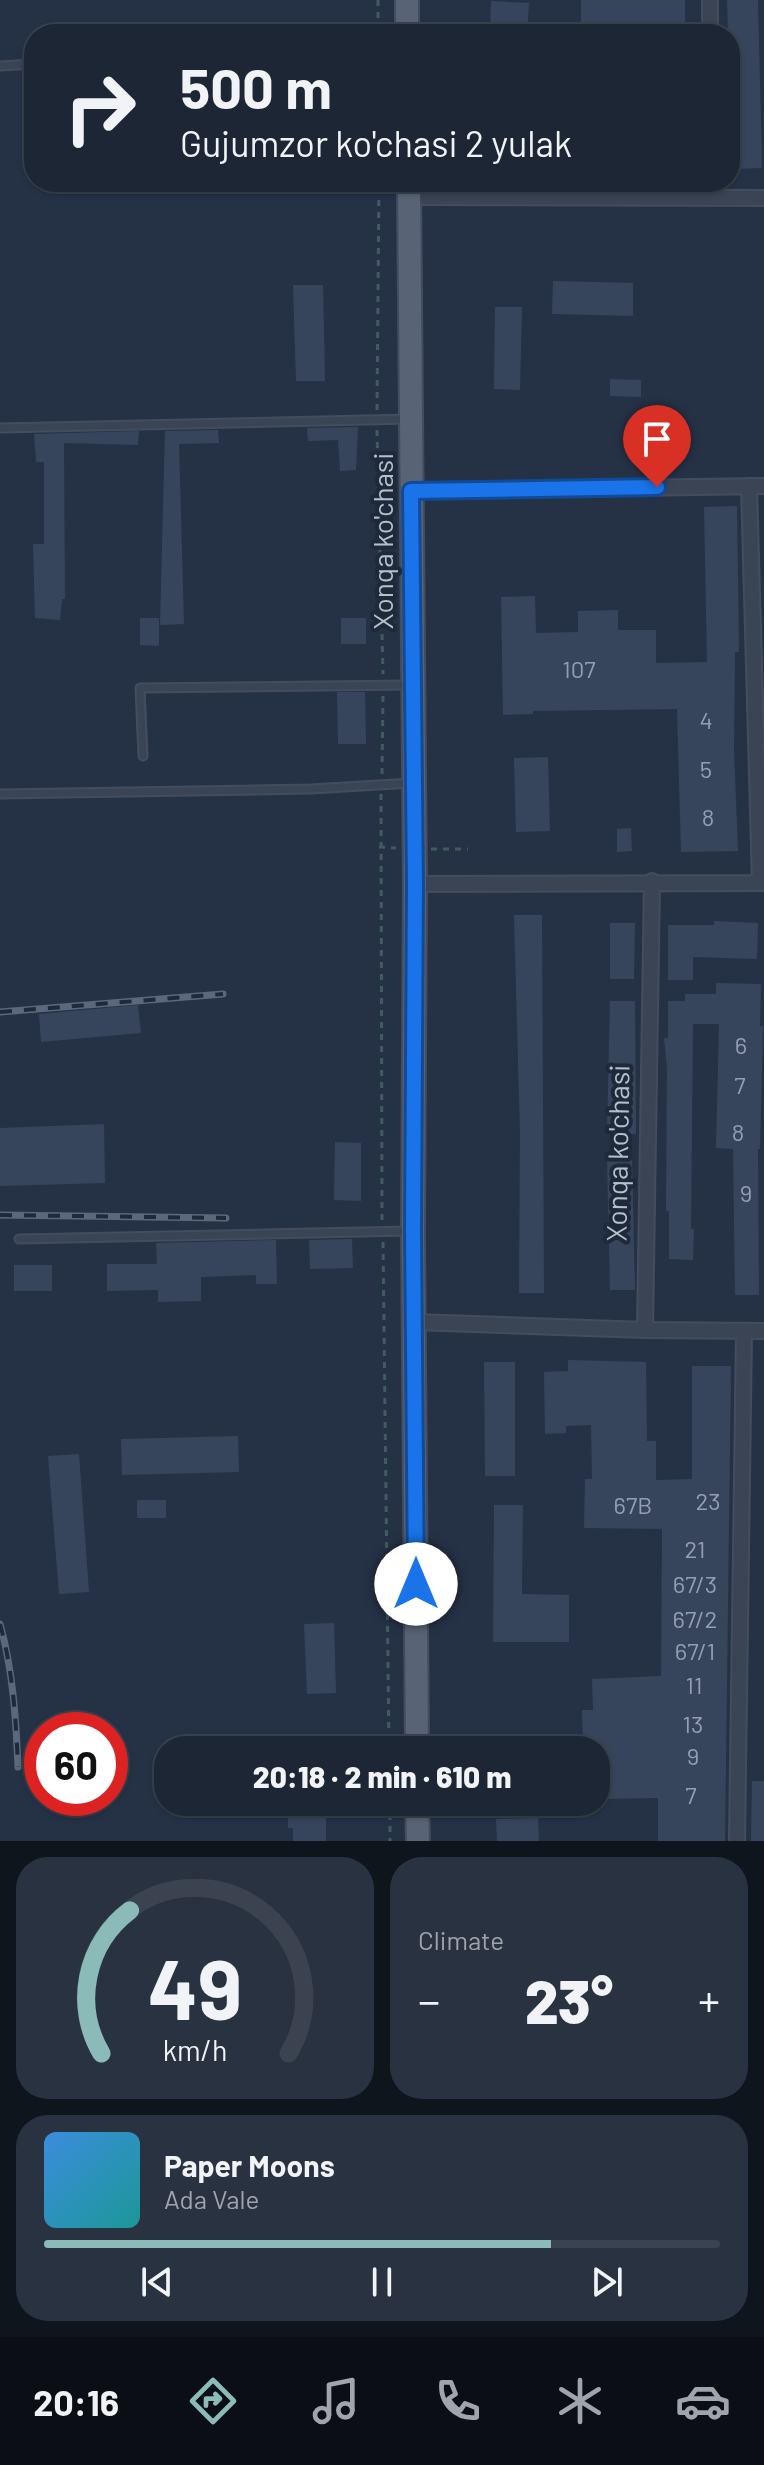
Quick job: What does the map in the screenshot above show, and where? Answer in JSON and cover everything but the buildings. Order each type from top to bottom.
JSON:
[{"type":"main road","points":[[407,0],[407,24]]},
{"type":"main road","name":"Xonqa ko'chasi","points":[[409,192],[415,884],[413,1231],[417,1736]]},
{"type":"main road","points":[[417,1816],[418,1841]]},
{"type":"street","points":[[710,0],[710,24]]},
{"type":"street","name":"Xonqa ko'chasi","points":[[484,192],[764,198]]},
{"type":"street","points":[[711,192],[711,198]]},
{"type":"street","points":[[411,491],[756,486],[762,883],[415,884]]},
{"type":"street","name":"Xonqa ko'chasi","points":[[645,1330],[652,881]]},
{"type":"street","points":[[414,1322],[764,1331]]},
{"type":"street","points":[[737,1841],[744,1332]]},
{"type":"lane","points":[[0,66],[24,65]]},
{"type":"lane","points":[[0,428],[411,419]]},
{"type":"lane","points":[[143,756],[140,688],[413,685]]},
{"type":"lane","points":[[0,794],[112,794],[414,782]]},
{"type":"lane","points":[[19,1239],[413,1231]]},
{"type":"path","points":[[378,0],[378,24]]},
{"type":"path","points":[[379,192],[377,421],[383,685],[379,847],[389,1736]]},
{"type":"path","points":[[390,1816],[390,1841]]},
{"type":"railway","points":[[0,1012],[223,994]]},
{"type":"railway","points":[[0,1215],[226,1218]]},
{"type":"railway","points":[[0,1624],[11,1677],[18,1767]]},
{"type":"route","points":[[416,1584],[411,491],[657,487]]}]
